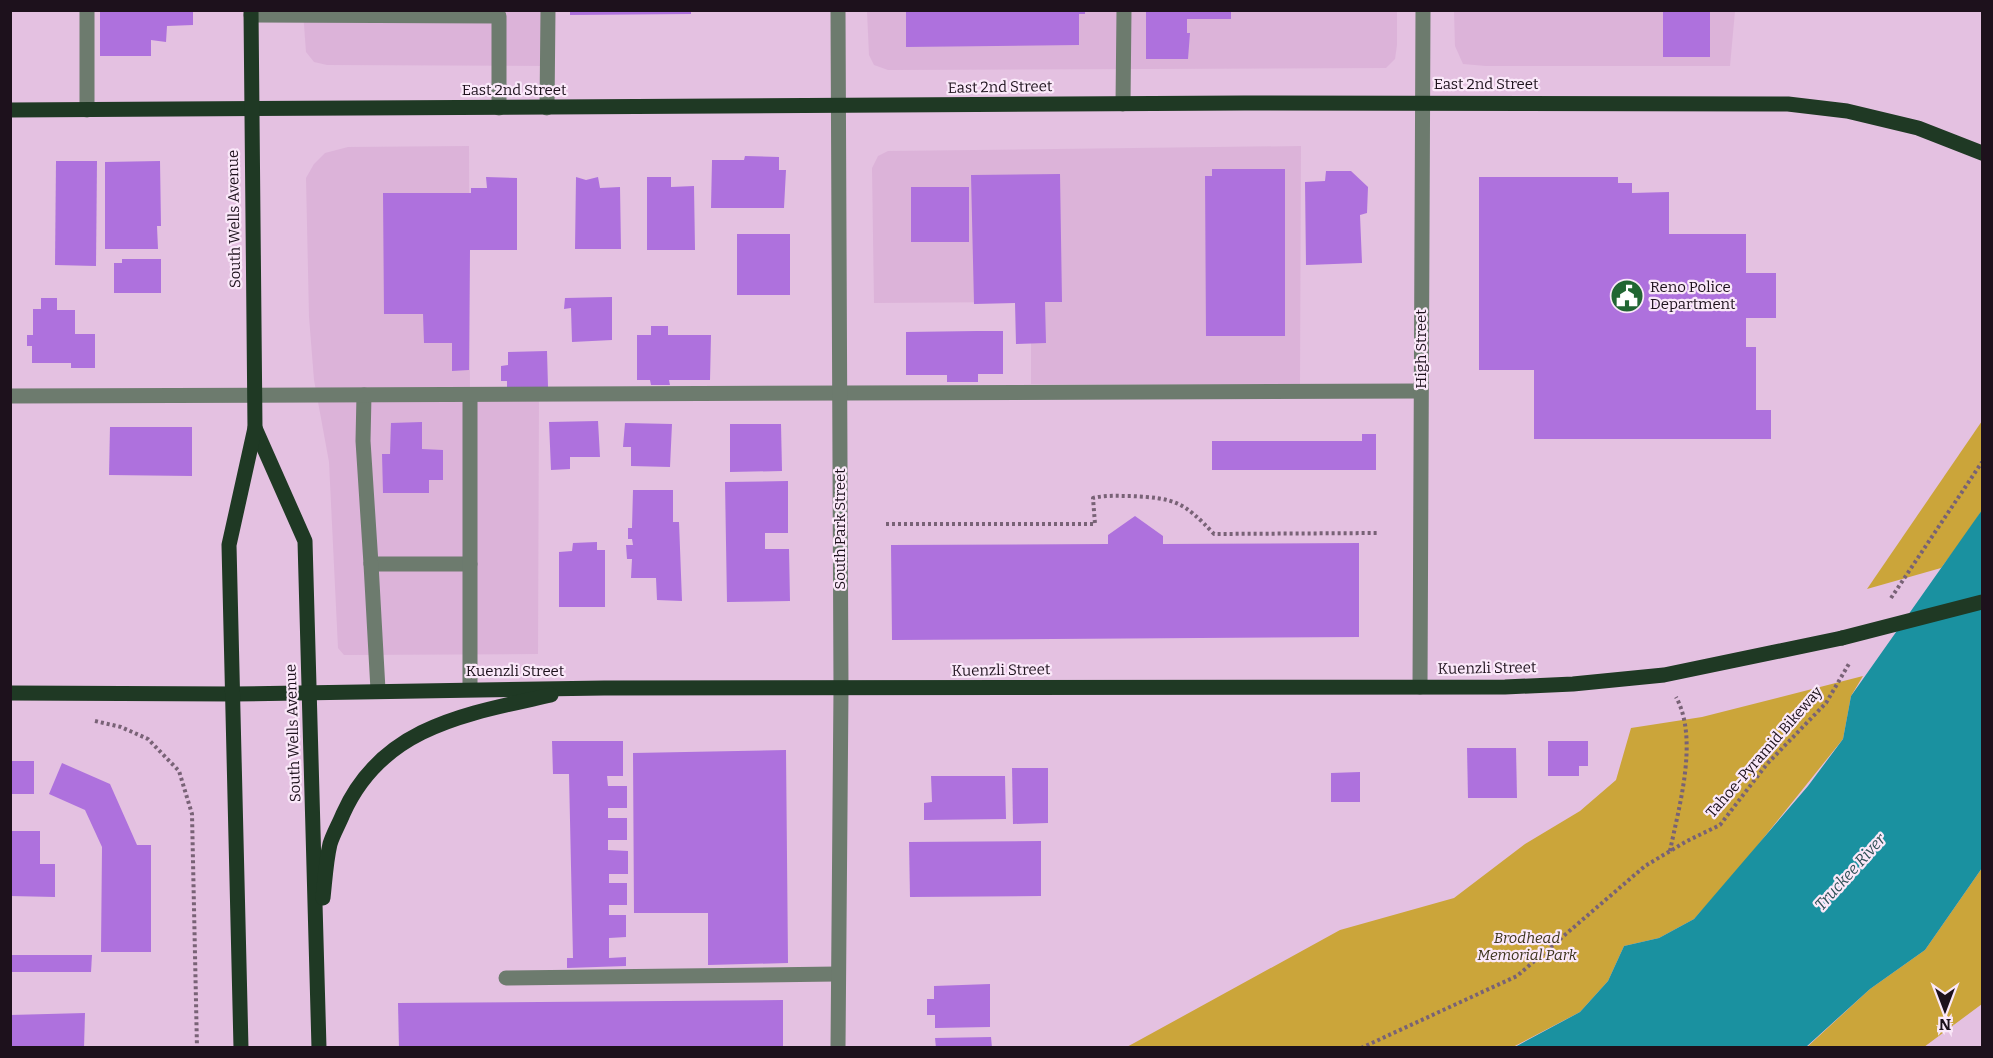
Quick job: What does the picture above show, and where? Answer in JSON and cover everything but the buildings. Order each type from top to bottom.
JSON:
[{"type":"main road","name":"South Wells Avenue","points":[[241,1047],[229,545],[255,428],[251,13]]},
{"type":"main road","name":"East 2nd Street","points":[[10,110],[1423,102],[1788,104],[1847,111],[1918,128],[1983,153]]},
{"type":"main road","name":"South Wells Avenue","points":[[255,428],[305,541],[319,1047]]},
{"type":"main road","name":"Kuenzli Street","points":[[10,693],[233,694],[470,689],[1420,687],[1573,684],[1664,675],[1842,638],[1983,602]]},
{"type":"main road","points":[[317,946],[330,843],[352,793],[372,767],[392,749],[417,734],[471,713],[582,689]]},
{"type":"street","points":[[87,10],[87,110]]},
{"type":"street","points":[[548,10],[548,108]]},
{"type":"street","name":"South Park Street","points":[[838,10],[841,689],[838,1047]]},
{"type":"street","points":[[1123,104],[1124,10]]},
{"type":"street","name":"High Street","points":[[1420,687],[1423,10]]},
{"type":"street","points":[[251,13],[500,16],[499,108]]},
{"type":"street","points":[[10,396],[839,395],[1420,391]]},
{"type":"street","points":[[364,395],[363,441],[378,690]]},
{"type":"street","points":[[470,395],[470,689]]},
{"type":"street","points":[[371,564],[470,564]]},
{"type":"street","points":[[506,978],[837,974]]},
{"type":"path","points":[[1889,602],[1983,462]]},
{"type":"path","points":[[886,524],[1095,524],[1093,498],[1104,495],[1167,498],[1193,512],[1214,534],[1379,534]]},
{"type":"path","name":"Tahoe-Pyramid Bikeway","points":[[1361,1047],[1517,976],[1645,866],[1720,825],[1767,764],[1826,703],[1851,662]]},
{"type":"path","points":[[1664,675],[1678,701],[1686,735],[1686,770],[1670,851]]},
{"type":"path","points":[[93,720],[121,727],[148,739],[179,771],[192,814],[197,1047]]},
{"type":"shaded area","points":[[303,11],[548,11],[547,66],[327,65],[314,62],[306,52]]},
{"type":"shaded area","points":[[867,11],[1397,11],[1397,45],[1395,59],[1386,68],[888,70],[874,65],[869,55]]},
{"type":"shaded area","points":[[1454,11],[1735,11],[1730,66],[1486,66],[1463,64],[1455,46]]},
{"type":"shaded area","points":[[469,146],[470,395],[539,395],[538,654],[344,655],[338,648],[329,462],[314,380],[309,317],[306,178],[314,164],[325,153],[348,147]]},
{"type":"shaded area","points":[[1301,146],[1300,384],[1031,384],[1031,302],[874,303],[872,168],[878,156],[888,151]]},
{"type":"green space","points":[[1982,421],[1982,510],[1968,532],[1941,568],[1867,589]]},
{"type":"green space","name":"Brodhead Memorial Park","points":[[1863,676],[1851,696],[1843,739],[1737,871],[1694,919],[1659,938],[1624,946],[1608,981],[1580,1012],[1513,1047],[1125,1048],[1340,930],[1454,898],[1525,844],[1580,811],[1616,780],[1631,728],[1702,717]]},
{"type":"green space","points":[[1982,868],[1982,1004],[1924,1047],[1806,1048],[1870,989],[1925,950]]},
{"type":"water","name":"Truckee River","points":[[1982,510],[1982,868],[1925,950],[1870,989],[1806,1047],[1513,1048],[1580,1012],[1608,981],[1624,946],[1659,938],[1694,919],[1808,786],[1843,739],[1851,696]]},
{"type":"place","name":"Reno Police Department","points":[[1627,296]]}]
